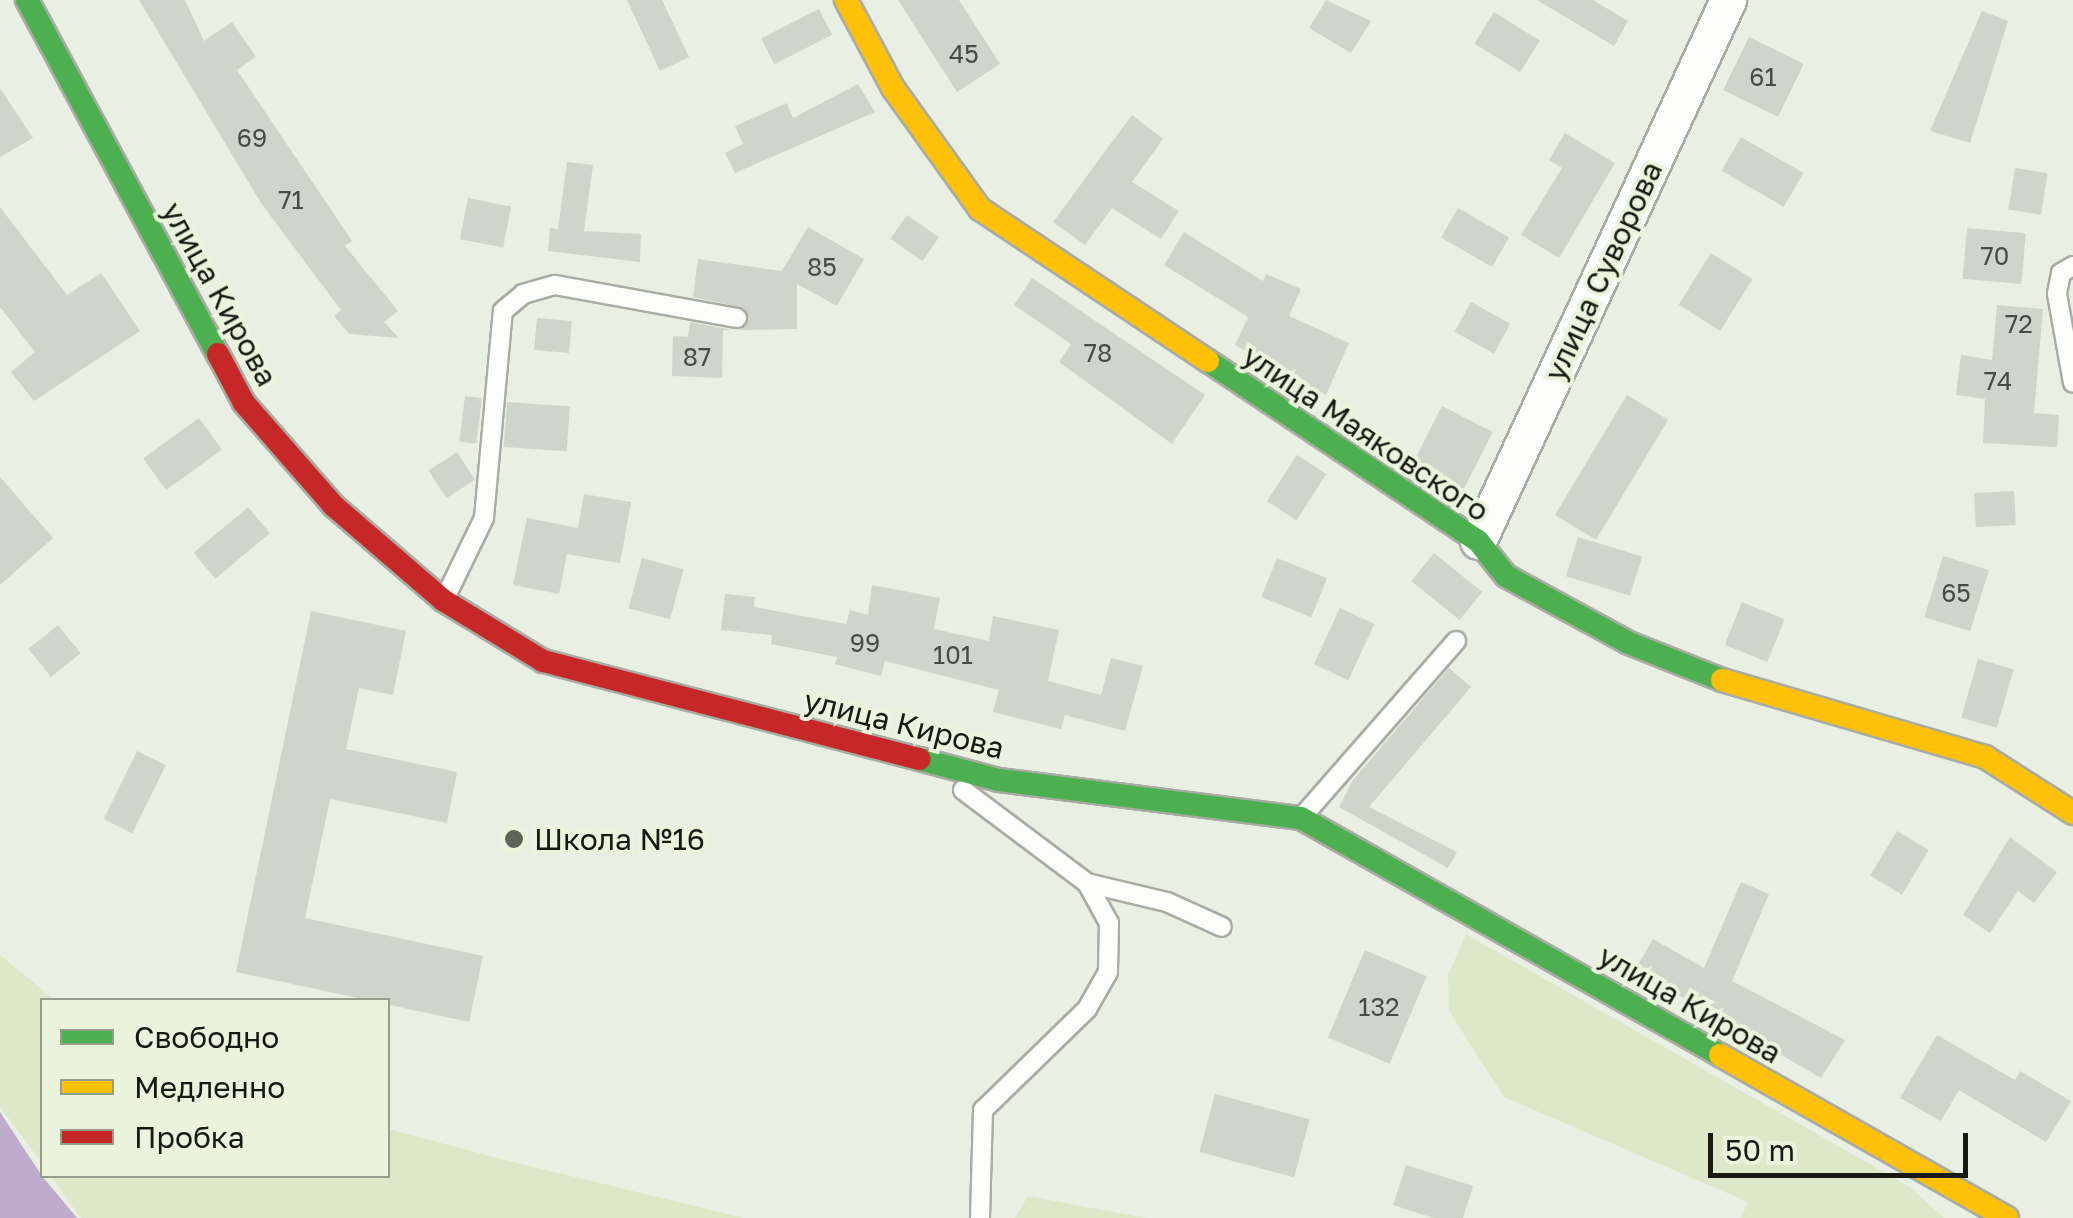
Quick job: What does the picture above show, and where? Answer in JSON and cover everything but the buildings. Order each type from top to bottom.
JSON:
[{"type":"street","name":"улица Кирова","points":[[27,0],[244,403],[334,506],[443,600],[543,661],[999,780],[1301,818],[2007,1218]]},
{"type":"street","name":"улица Маяковского","points":[[846,0],[893,88],[980,210],[1478,541],[1506,576],[1629,643],[1724,681],[1984,757],[2073,813]]},
{"type":"street","name":"улица Суворова","points":[[1478,541],[1728,0]]},
{"type":"lane","points":[[2073,266],[2062,273],[2057,294],[2073,383]]},
{"type":"lane","points":[[443,600],[484,518],[502,311],[523,294],[555,286],[738,318]]},
{"type":"lane","points":[[1301,818],[1456,641]]},
{"type":"lane","points":[[912,757],[988,806],[1087,883],[1110,923],[1108,972],[1087,1009],[983,1110],[980,1218]]},
{"type":"lane","points":[[1087,883],[1167,902],[1222,928]]},
{"type":"green space","points":[[1466,934],[1910,1187],[1944,1218],[1741,1218],[1748,1202],[1504,1097],[1449,1011],[1448,975]]},
{"type":"green space","points":[[0,955],[53,998],[40,998],[40,1160],[0,1107]]},
{"type":"green space","points":[[390,1130],[744,1218],[81,1218],[52,1178],[390,1178]]},
{"type":"green space","points":[[1028,1196],[1146,1218],[1015,1218]]},
{"type":"shaded area","points":[[0,1112],[40,1178],[77,1218],[0,1218]]},
{"type":"traffic: fast","points":[[27,0],[218,354]]},
{"type":"traffic: fast","points":[[1208,361],[1478,541],[1506,576],[1629,643],[1722,680]]},
{"type":"traffic: fast","points":[[919,759],[999,780],[1301,818],[1720,1055]]},
{"type":"traffic: slow","points":[[846,0],[893,88],[980,209],[1208,361]]},
{"type":"traffic: slow","points":[[1722,680],[1985,757],[2073,813]]},
{"type":"traffic: slow","points":[[1720,1055],[2007,1218]]},
{"type":"traffic: jam","points":[[218,354],[244,403],[334,506],[443,600],[543,661],[919,759]]},
{"type":"place","name":"Школа №16","points":[[514,839]]}]
